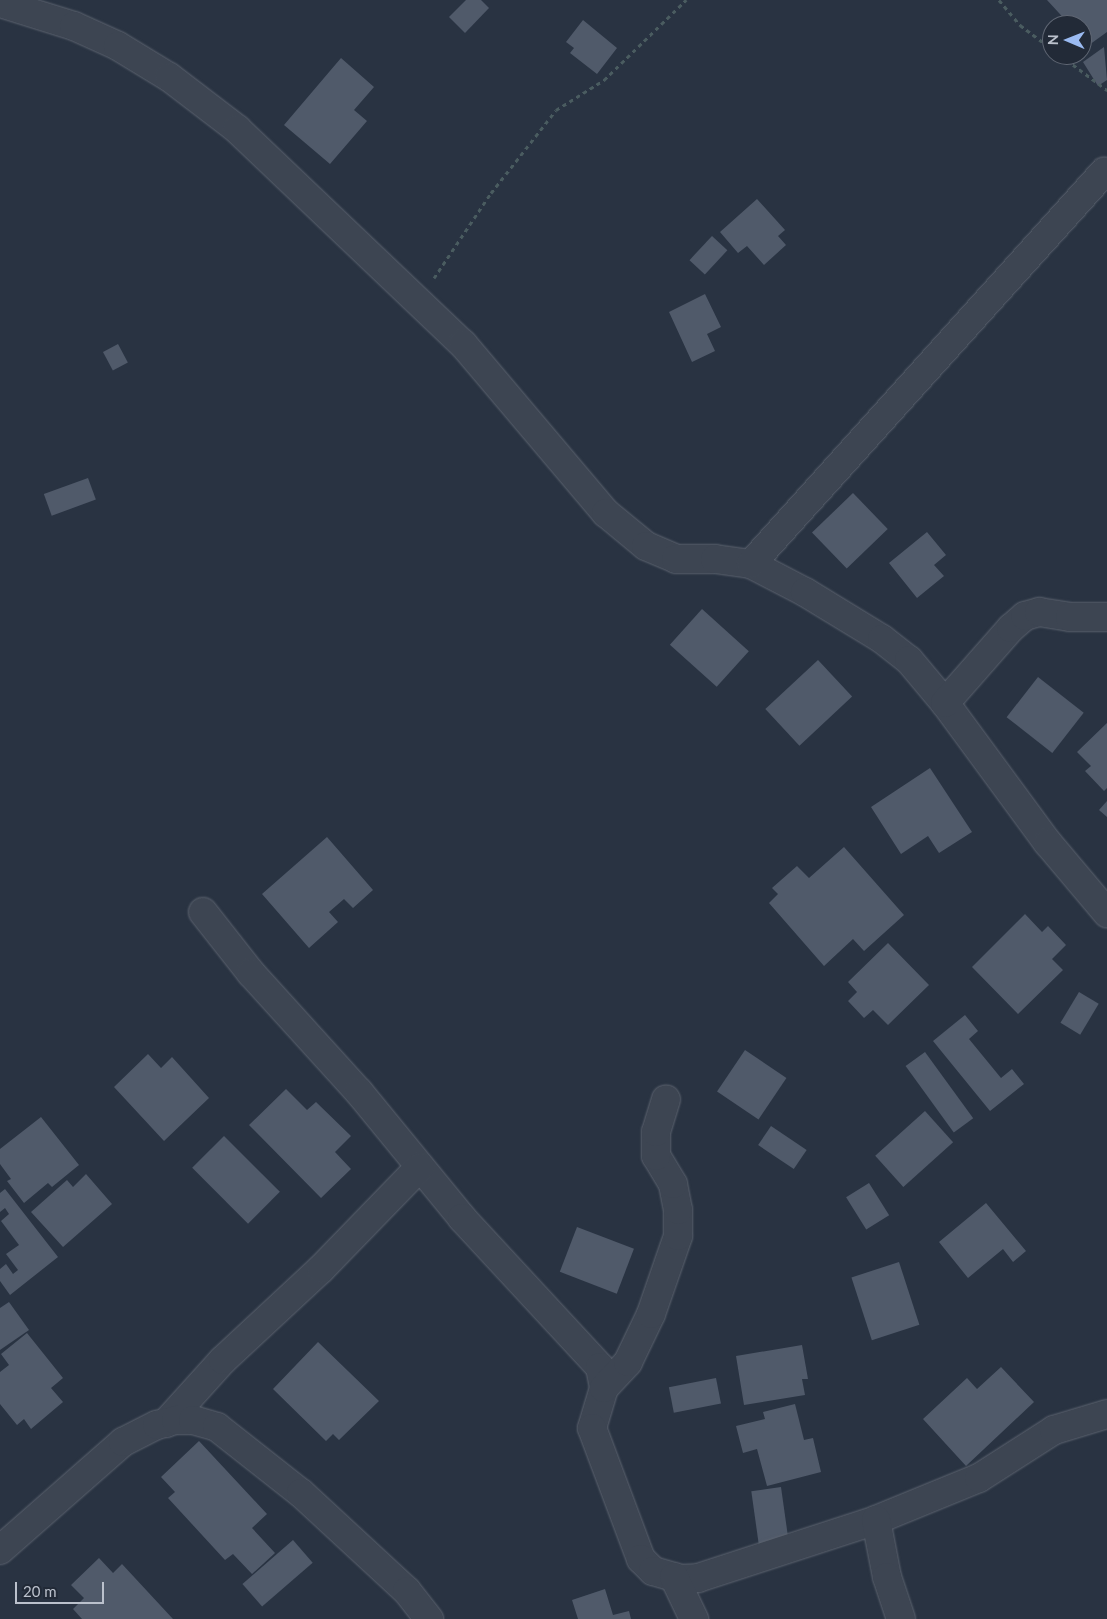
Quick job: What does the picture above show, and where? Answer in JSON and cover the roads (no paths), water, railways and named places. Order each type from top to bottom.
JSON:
[{"type":"street","points":[[0,3],[82,30],[118,46],[169,77],[237,128],[420,300],[463,344],[606,513],[646,546],[676,560],[715,559],[751,564],[805,592],[882,638],[909,660],[945,703],[1048,843],[1107,913]]},
{"type":"street","points":[[751,564],[1104,172]]},
{"type":"street","points":[[945,703],[1011,628],[1025,616],[1039,612],[1070,617],[1107,616]]},
{"type":"street","points":[[203,912],[251,973],[359,1092],[462,1218],[600,1367],[604,1388]]},
{"type":"street","points":[[666,1099],[656,1132],[656,1156],[672,1184],[678,1210],[678,1236],[654,1305],[628,1362],[604,1388],[592,1428],[627,1527],[641,1559],[654,1571],[674,1577],[698,1578],[876,1520],[979,1478],[1054,1430],[1107,1414]]},
{"type":"street","points":[[166,1423],[223,1360],[321,1269],[420,1167]]},
{"type":"street","points":[[0,1550],[123,1442],[166,1423],[193,1420],[217,1427],[301,1493],[407,1591],[429,1619]]},
{"type":"street","points":[[876,1520],[887,1578],[902,1619]]},
{"type":"street","points":[[674,1577],[694,1619]]}]
